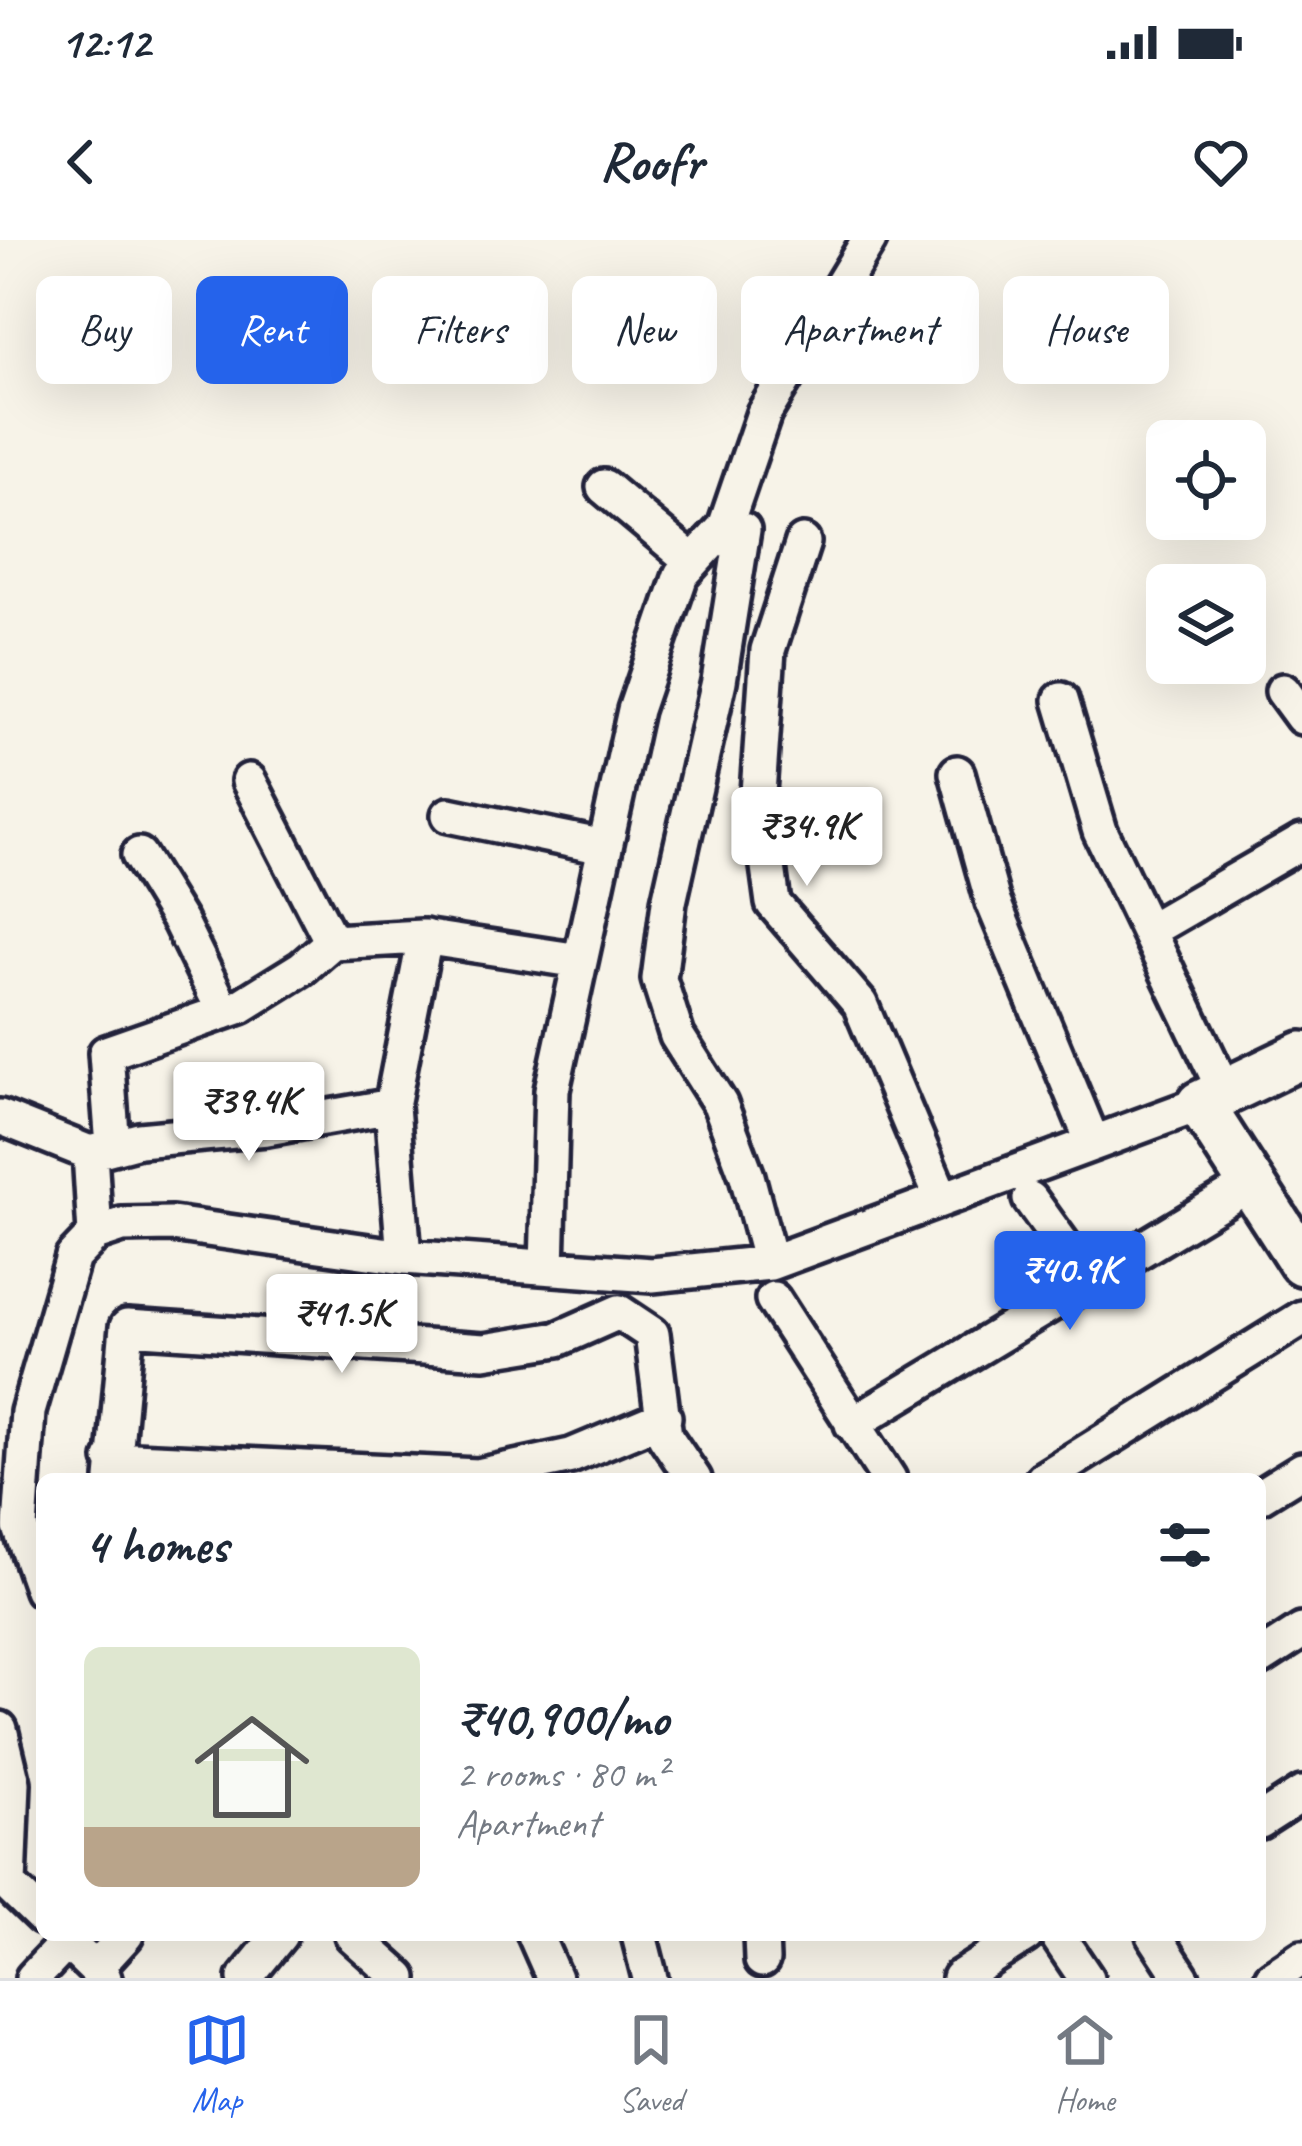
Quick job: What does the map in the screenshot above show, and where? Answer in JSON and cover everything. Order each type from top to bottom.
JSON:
[{"type":"street","points":[[548,1268],[552,1090],[635,710],[671,597],[692,561],[724,527],[764,413],[869,240]]},
{"type":"street","points":[[604,487],[692,561]]},
{"type":"street","points":[[724,527],[743,530],[719,681],[669,902],[659,979],[676,1036],[720,1103],[747,1176],[770,1263]]},
{"type":"street","points":[[803,542],[768,650],[758,794],[773,903],[860,1004],[942,1199]]},
{"type":"street","points":[[1061,700],[1100,831],[1148,931],[1210,1107],[1301,1258]]},
{"type":"street","points":[[957,773],[993,902],[1093,1143]]},
{"type":"street","points":[[249,781],[332,942]]},
{"type":"street","points":[[449,815],[604,847]]},
{"type":"street","points":[[1148,931],[1302,842]]},
{"type":"street","points":[[139,855],[180,922],[224,1012]]},
{"type":"street","points":[[95,1234],[106,1053],[241,1006],[302,968],[332,942],[425,937],[580,961]]},
{"type":"street","points":[[404,1257],[392,1106],[425,937]]},
{"type":"street","points":[[36,1578],[10,1528],[28,1412],[74,1257],[95,1234],[122,1225],[172,1223],[404,1257],[652,1275],[770,1263],[1093,1143],[1210,1107],[1302,1055]]},
{"type":"street","points":[[0,1117],[102,1150],[139,1140],[267,1128],[392,1106]]},
{"type":"street","points":[[852,1424],[1252,1183]]},
{"type":"street","points":[[1030,1199],[1089,1281]]},
{"type":"street","points":[[773,1299],[885,1473]]},
{"type":"street","points":[[321,1473],[112,1469],[127,1327],[484,1351],[558,1339],[619,1312],[652,1334],[665,1436],[690,1473]]},
{"type":"street","points":[[1053,1473],[1302,1318]]},
{"type":"street","points":[[492,1473],[571,1456],[664,1417]]},
{"type":"street","points":[[1266,1492],[1302,1470]]},
{"type":"street","points":[[1266,1654],[1302,1631]]},
{"type":"street","points":[[0,1729],[13,1783],[4,1890],[36,1914]]},
{"type":"street","points":[[1266,1817],[1302,1794]]},
{"type":"street","points":[[33,1978],[62,1941]]},
{"type":"street","points":[[67,1941],[100,1973],[122,1941]]},
{"type":"street","points":[[245,1978],[275,1941]]},
{"type":"street","points":[[358,1941],[392,1975]]},
{"type":"street","points":[[538,1941],[554,1978]]},
{"type":"street","points":[[641,1941],[650,1978]]},
{"type":"street","points":[[959,1978],[1017,1941]]},
{"type":"street","points":[[1062,1941],[1086,1978]]},
{"type":"street","points":[[1158,1941],[1182,1978]]},
{"type":"street","points":[[1272,1978],[1302,1958]]}]
